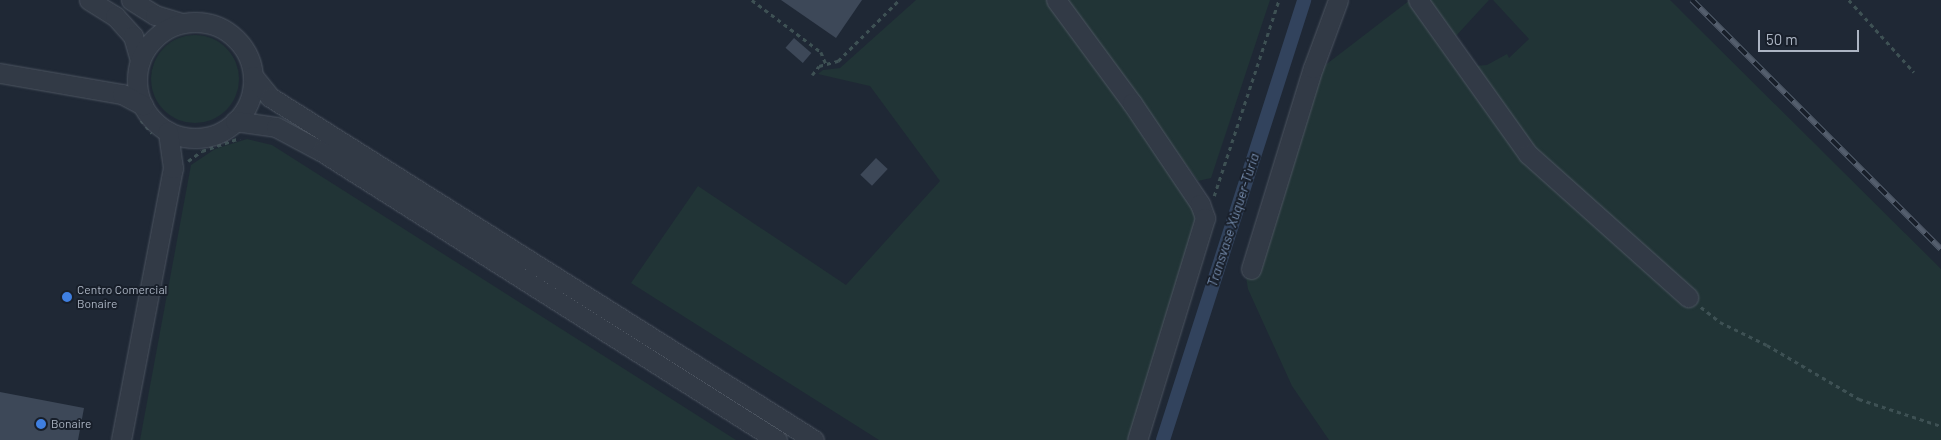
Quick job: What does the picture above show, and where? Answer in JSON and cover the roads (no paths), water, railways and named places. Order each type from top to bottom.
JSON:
[{"type":"street","points":[[89,0],[115,16],[133,36],[140,61],[138,91],[141,111]]},
{"type":"street","points":[[132,0],[156,15],[181,23]]},
{"type":"street","points":[[1056,0],[1132,103],[1200,204],[1205,218],[1137,440]]},
{"type":"street","points":[[1251,269],[1313,68],[1338,0]]},
{"type":"street","points":[[1418,0],[1528,154],[1688,297]]},
{"type":"street","points":[[140,61],[149,44],[163,31],[181,23],[198,21],[230,33],[250,60],[253,76],[246,108],[236,121],[218,133],[197,138],[163,135]]},
{"type":"street","points":[[0,73],[122,94],[153,120],[163,135],[173,168],[121,440]]},
{"type":"street","points":[[253,76],[270,97],[814,440]]},
{"type":"street","points":[[236,121],[276,127],[320,151],[777,440]]},
{"type":"street","points":[[173,168],[197,138]]},
{"type":"waterway","name":"Transvase Xùquer-Tùria","points":[[1163,440],[1304,0]]},
{"type":"railway","points":[[1692,0],[1941,249]]},
{"type":"place","name":"Centro Comercial Bonaire","points":[[67,297]]},
{"type":"place","name":"Bonaire","points":[[41,424]]}]
